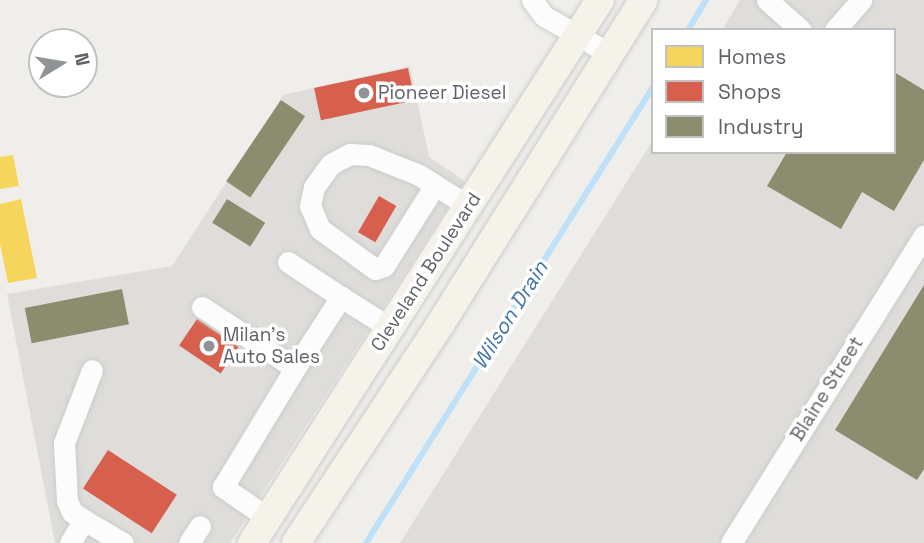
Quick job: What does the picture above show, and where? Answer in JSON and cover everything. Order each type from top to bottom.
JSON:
[{"type":"main road","name":"Cleveland Boulevard","points":[[252,543],[600,0]]},
{"type":"main road","name":"Cleveland Boulevard","points":[[296,543],[643,0]]},
{"type":"street","points":[[532,0],[544,16],[610,54]]},
{"type":"street","points":[[768,0],[800,28]]},
{"type":"street","points":[[837,28],[861,0]]},
{"type":"street","points":[[435,186],[384,266],[375,270],[320,229],[310,206],[314,187],[331,164],[350,154],[369,155],[435,186],[468,205]]},
{"type":"street","name":"Blaine Street","points":[[731,543],[924,235]]},
{"type":"street","points":[[288,262],[390,328]]},
{"type":"street","points":[[268,518],[223,487],[341,297]]},
{"type":"street","points":[[202,307],[295,368]]},
{"type":"street","points":[[92,370],[64,443],[67,500],[72,512],[123,543]]},
{"type":"street","points":[[70,543],[84,520]]},
{"type":"shaded area","points":[[740,0],[924,0],[924,543],[400,543],[651,143],[651,154],[896,154],[896,28],[723,28]]},
{"type":"shaded area","points":[[410,66],[429,157],[465,181],[230,543],[55,543],[7,294],[172,266],[283,95]]},
{"type":"building: Homes","points":[[13,155],[19,186],[0,189],[0,157]]},
{"type":"building: Homes","points":[[21,199],[37,278],[8,283],[0,244],[0,204]]},
{"type":"building: Shops","name":"Pioneer Diesel","points":[[408,68],[415,100],[321,120],[314,88]]},
{"type":"building: Shops","points":[[379,196],[396,206],[375,242],[358,232]]},
{"type":"building: Shops","name":"Milan's Auto Sales","points":[[197,319],[238,347],[221,373],[179,346]]},
{"type":"building: Shops","points":[[108,450],[177,495],[152,533],[83,489]]},
{"type":"building: Industry","points":[[896,73],[924,90],[924,160],[894,211],[862,192],[841,229],[767,186],[786,154],[896,154]]},
{"type":"building: Industry","points":[[281,100],[305,116],[250,197],[226,181]]},
{"type":"building: Industry","points":[[227,199],[265,223],[250,247],[212,223]]},
{"type":"building: Industry","points":[[924,285],[924,469],[917,480],[835,430]]},
{"type":"building: Industry","points":[[122,289],[129,324],[32,343],[25,308]]},
{"type":"waterway","name":"Wilson Drain","points":[[689,28],[706,0]]},
{"type":"waterway","name":"Wilson Drain","points":[[366,543],[651,90]]},
{"type":"place","name":"Pioneer Diesel","points":[[364,93]]},
{"type":"place","name":"Milan's Auto Sales","points":[[209,346]]}]
